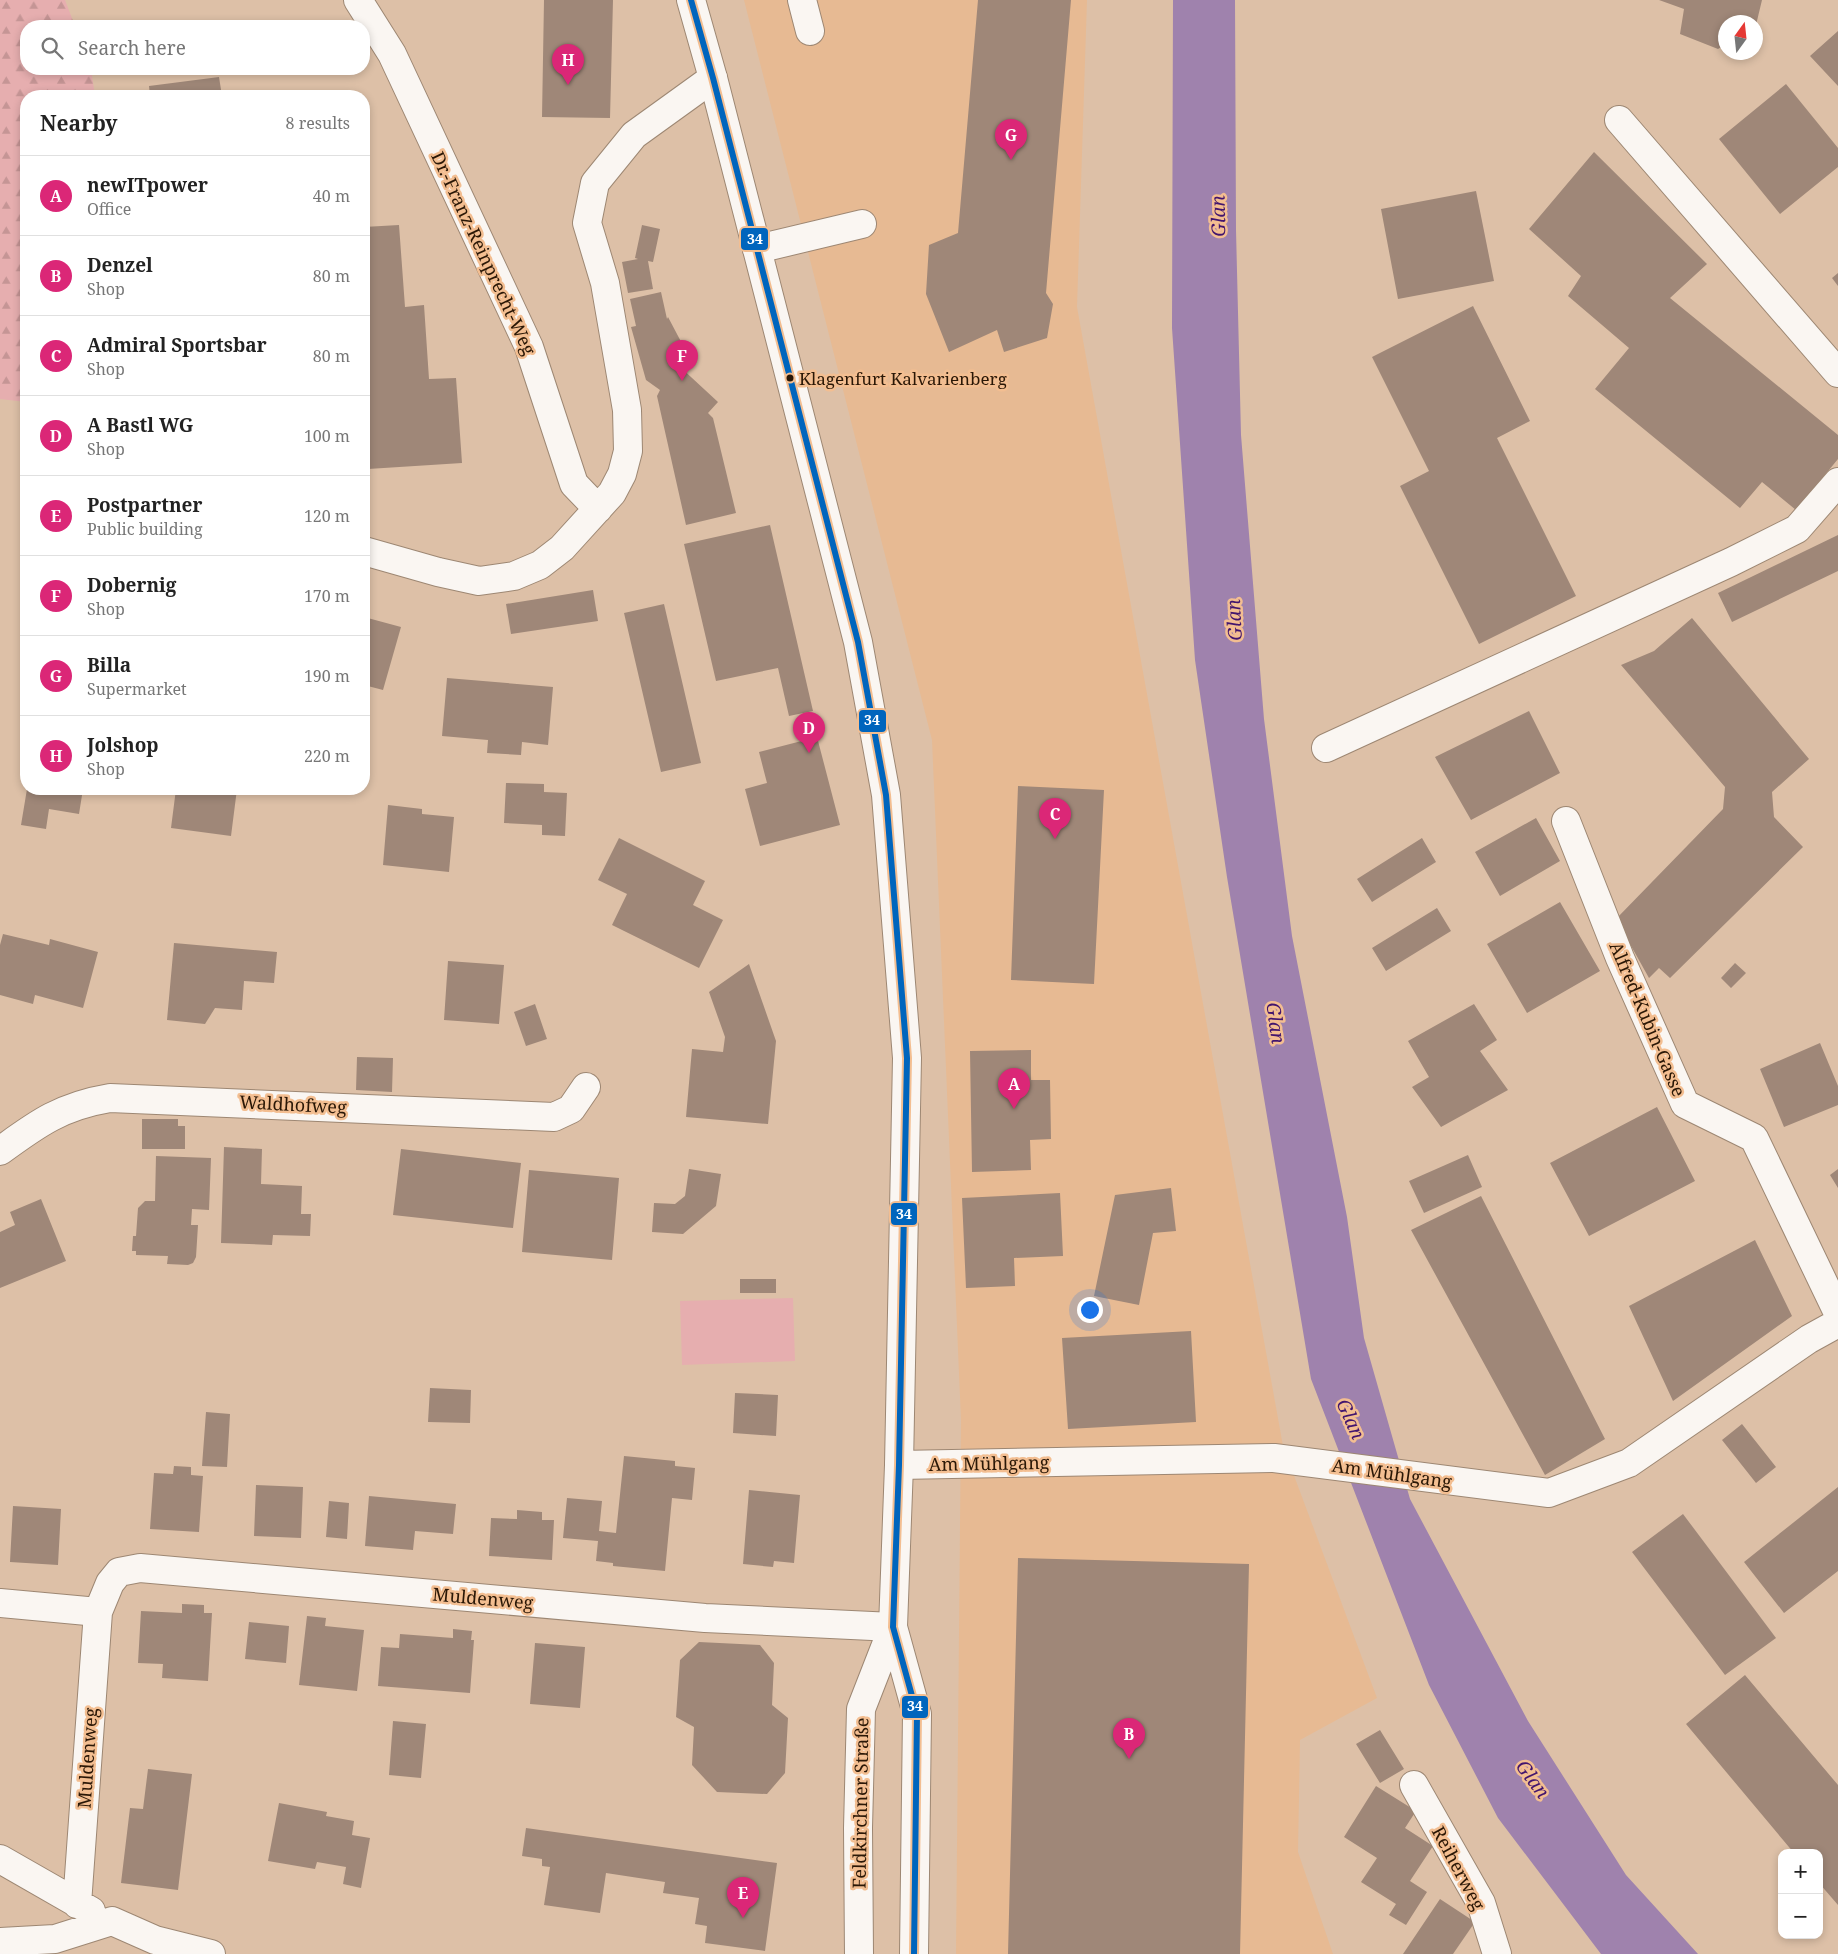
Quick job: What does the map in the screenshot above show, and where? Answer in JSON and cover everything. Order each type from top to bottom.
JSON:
[{"type":"street","name":"Dr.-Franz-Reinprecht-Weg","points":[[358,0],[392,54],[529,347],[574,484],[598,509]]},
{"type":"street","name":"Feldkirchner Straße","points":[[691,0],[714,78],[858,642],[886,795],[906,1058],[899,1465],[893,1627],[917,1714],[914,1954]]},
{"type":"street","points":[[802,0],[810,31]]},
{"type":"street","points":[[370,553],[438,572],[479,581],[514,576],[540,565],[555,554],[612,493],[622,474],[628,451],[627,410],[605,284],[587,223],[595,183],[634,135],[714,78]]},
{"type":"street","points":[[1619,120],[1838,373]]},
{"type":"street","points":[[757,249],[862,224]]},
{"type":"street","points":[[1326,748],[1722,566],[1797,529],[1838,482]]},
{"type":"street","name":"Alfred-Kubin-Gasse","points":[[1566,821],[1620,958],[1685,1104],[1754,1138],[1838,1312]]},
{"type":"street","name":"Waldhofweg","points":[[0,1151],[42,1120],[82,1102],[110,1098],[554,1117],[571,1109],[586,1087]]},
{"type":"street","name":"Am Mühlgang","points":[[899,1465],[1274,1458],[1548,1493],[1629,1463],[1810,1339],[1838,1323]]},
{"type":"street","name":"Muldenweg","points":[[77,1904],[98,1612],[110,1583],[118,1572],[140,1568],[704,1618],[893,1627]]},
{"type":"street","points":[[0,1603],[98,1612]]},
{"type":"street","name":"Feldkirchner Straße","points":[[859,1954],[858,1828],[861,1709],[893,1627]]},
{"type":"street","name":"Reiherweg","points":[[1414,1785],[1481,1903],[1497,1954]]},
{"type":"street","points":[[0,1859],[77,1904],[112,1921],[155,1940],[211,1954]]},
{"type":"street","points":[[0,1942],[54,1939],[112,1921]]},
{"type":"shaded area","points":[[744,0],[1087,0],[1077,307],[1283,1446],[1377,1698],[1300,1740],[1298,1852],[1333,1954],[956,1954],[961,1420],[932,740]]},
{"type":"green space","points":[[0,0],[65,0],[73,20],[20,20],[20,75],[92,75],[94,90],[20,90],[20,401],[0,399]]},
{"type":"green space","points":[[793,1298],[795,1361],[682,1365],[680,1301]]},
{"type":"water","name":"Glan","points":[[1173,0],[1235,0],[1236,230],[1241,435],[1264,719],[1292,936],[1347,1217],[1364,1338],[1410,1499],[1528,1721],[1626,1875],[1698,1954],[1601,1954],[1498,1818],[1429,1685],[1311,1379],[1227,877],[1195,660],[1172,328]]},
{"type":"building","points":[[544,0],[613,0],[610,118],[542,117]]},
{"type":"building","points":[[978,0],[1071,0],[1046,293],[1053,304],[1047,338],[1004,352],[997,330],[949,352],[926,294],[929,245],[958,233]]},
{"type":"building","points":[[1659,0],[1762,0],[1758,15],[1718,15],[1718,49],[1680,34],[1684,9]]},
{"type":"building","points":[[1838,31],[1838,86],[1810,56]]},
{"type":"building","points":[[219,77],[221,90],[149,90],[149,86]]},
{"type":"building","points":[[1786,84],[1838,148],[1838,167],[1780,214],[1719,139]]},
{"type":"building","points":[[1594,152],[1707,264],[1670,298],[1838,435],[1838,459],[1796,510],[1762,482],[1740,508],[1595,389],[1629,348],[1568,296],[1581,276],[1529,229]]},
{"type":"building","points":[[1476,191],[1494,281],[1398,299],[1381,209]]},
{"type":"building","points":[[399,225],[405,307],[424,305],[429,379],[456,378],[462,463],[370,469],[370,227]]},
{"type":"building","points":[[642,225],[660,229],[653,262],[648,261],[653,289],[628,293],[622,262],[638,259],[635,258]]},
{"type":"building","points":[[1838,273],[1838,286],[1832,278]]},
{"type":"building","points":[[661,292],[667,319],[668,317],[687,353],[678,365],[718,402],[708,413],[713,418],[736,513],[686,525],[657,396],[660,390],[646,380],[631,327],[636,326],[630,299]]},
{"type":"building","points":[[1473,306],[1530,421],[1497,438],[1576,596],[1479,644],[1400,486],[1429,471],[1372,357]]},
{"type":"building","points":[[770,525],[813,711],[789,716],[778,668],[716,681],[684,544]]},
{"type":"building","points":[[1838,535],[1838,571],[1732,622],[1718,593]]},
{"type":"building","points":[[593,590],[598,621],[511,634],[506,604]]},
{"type":"building","points":[[664,604],[701,763],[661,772],[624,613]]},
{"type":"building","points":[[1692,618],[1809,759],[1772,792],[1774,817],[1803,847],[1670,978],[1659,968],[1649,978],[1616,919],[1723,809],[1725,787],[1621,665],[1654,651]]},
{"type":"building","points":[[370,619],[401,627],[383,690],[370,687]]},
{"type":"building","points":[[447,678],[553,687],[548,745],[522,742],[521,755],[487,753],[488,740],[442,736]]},
{"type":"building","points":[[1529,711],[1560,773],[1471,820],[1435,757]]},
{"type":"building","points":[[817,737],[840,825],[760,846],[745,789],[767,783],[759,752]]},
{"type":"building","points":[[506,783],[544,784],[544,792],[567,793],[565,836],[542,835],[542,825],[504,823]]},
{"type":"building","points":[[1018,786],[1104,790],[1094,984],[1011,980]]},
{"type":"building","points":[[26,795],[82,795],[79,814],[49,809],[46,829],[21,825]]},
{"type":"building","points":[[175,795],[236,795],[231,836],[171,828]]},
{"type":"building","points":[[388,805],[422,809],[422,814],[454,817],[449,872],[383,865]]},
{"type":"building","points":[[1536,818],[1560,861],[1500,896],[1475,852]]},
{"type":"building","points":[[619,838],[705,881],[693,905],[723,920],[699,968],[612,925],[627,894],[598,880]]},
{"type":"building","points":[[1422,838],[1436,862],[1372,902],[1357,879]]},
{"type":"building","points":[[1560,902],[1600,971],[1527,1013],[1487,944]]},
{"type":"building","points":[[1437,908],[1451,931],[1386,971],[1372,948]]},
{"type":"building","points":[[3,934],[49,945],[50,939],[98,952],[83,1008],[35,995],[33,1004],[0,995],[0,945]]},
{"type":"building","points":[[174,943],[277,952],[274,983],[244,981],[242,1010],[215,1008],[205,1024],[167,1020]]},
{"type":"building","points":[[448,961],[504,965],[499,1024],[444,1020]]},
{"type":"building","points":[[1735,963],[1746,973],[1731,988],[1721,978]]},
{"type":"building","points":[[749,964],[776,1041],[768,1124],[686,1117],[692,1049],[723,1052],[725,1037],[709,992]]},
{"type":"building","points":[[535,1004],[547,1039],[526,1046],[514,1012]]},
{"type":"building","points":[[1474,1004],[1497,1040],[1480,1051],[1508,1090],[1441,1127],[1412,1087],[1429,1077],[1408,1041]]},
{"type":"building","points":[[1820,1043],[1838,1086],[1838,1105],[1784,1127],[1760,1069]]},
{"type":"building","points":[[1031,1050],[1031,1080],[1050,1080],[1051,1139],[1030,1140],[1031,1170],[972,1172],[970,1051]]},
{"type":"building","points":[[357,1057],[393,1058],[392,1092],[356,1090]]},
{"type":"building","points":[[1657,1107],[1695,1181],[1589,1236],[1550,1163]]},
{"type":"building","points":[[142,1119],[178,1119],[178,1126],[185,1126],[185,1149],[142,1149]]},
{"type":"building","points":[[224,1147],[262,1149],[261,1184],[302,1186],[301,1214],[311,1214],[310,1236],[273,1235],[272,1245],[221,1243]]},
{"type":"building","points":[[401,1149],[521,1163],[513,1228],[393,1215]]},
{"type":"building","points":[[1468,1155],[1482,1187],[1424,1213],[1409,1181]]},
{"type":"building","points":[[156,1156],[211,1158],[209,1210],[192,1209],[191,1225],[198,1225],[196,1257],[193,1263],[188,1265],[167,1264],[168,1256],[136,1255],[136,1251],[132,1251],[133,1236],[136,1236],[138,1208],[145,1201],[155,1201]]},
{"type":"building","points":[[689,1169],[721,1174],[716,1206],[683,1234],[652,1232],[654,1203],[675,1204],[685,1196]]},
{"type":"building","points":[[1838,1169],[1838,1188],[1830,1175]]},
{"type":"building","points":[[529,1170],[619,1178],[612,1260],[522,1252]]},
{"type":"building","points":[[1171,1188],[1176,1231],[1153,1233],[1139,1305],[1094,1296],[1115,1195]]},
{"type":"building","points":[[1060,1193],[1063,1256],[1014,1258],[1015,1286],[966,1288],[962,1198]]},
{"type":"building","points":[[1481,1196],[1605,1439],[1545,1475],[1411,1230]]},
{"type":"building","points":[[41,1199],[66,1261],[0,1288],[0,1232],[15,1225],[10,1212]]},
{"type":"building","points":[[1755,1240],[1792,1316],[1673,1401],[1629,1306]]},
{"type":"building","points":[[740,1279],[776,1279],[776,1293],[740,1293]]},
{"type":"building","points":[[1191,1331],[1196,1422],[1068,1429],[1062,1338]]},
{"type":"building","points":[[430,1388],[471,1390],[470,1423],[428,1422]]},
{"type":"building","points":[[735,1393],[778,1395],[776,1436],[733,1433]]},
{"type":"building","points":[[206,1412],[230,1414],[227,1467],[202,1466]]},
{"type":"building","points":[[1742,1424],[1776,1467],[1756,1483],[1722,1440]]},
{"type":"building","points":[[624,1456],[675,1461],[675,1466],[695,1468],[692,1500],[672,1498],[665,1571],[613,1566],[613,1563],[596,1561],[598,1541],[563,1538],[567,1498],[602,1501],[599,1531],[616,1533]]},
{"type":"building","points":[[174,1466],[191,1467],[191,1475],[203,1476],[199,1532],[150,1529],[154,1473],[173,1474]]},
{"type":"building","points":[[256,1485],[303,1487],[301,1538],[254,1536]]},
{"type":"building","points":[[1838,1487],[1838,1571],[1784,1613],[1744,1562]]},
{"type":"building","points":[[749,1490],[800,1495],[794,1563],[774,1561],[773,1567],[743,1564]]},
{"type":"building","points":[[369,1496],[456,1504],[453,1534],[415,1531],[413,1550],[365,1546]]},
{"type":"building","points":[[329,1501],[349,1503],[347,1539],[326,1537]]},
{"type":"building","points":[[13,1506],[61,1509],[58,1565],[10,1562]]},
{"type":"building","points":[[517,1510],[542,1512],[542,1520],[554,1520],[552,1560],[489,1556],[491,1518],[517,1519]]},
{"type":"building","points":[[1683,1514],[1776,1638],[1725,1675],[1632,1552]]},
{"type":"building","points":[[1018,1558],[1249,1564],[1240,1954],[1008,1954]]},
{"type":"building","points":[[182,1604],[204,1605],[204,1613],[212,1613],[208,1681],[162,1678],[163,1664],[138,1663],[141,1611],[182,1613]]},
{"type":"building","points":[[307,1616],[326,1618],[325,1626],[364,1630],[357,1691],[299,1685]]},
{"type":"building","points":[[249,1622],[289,1626],[286,1663],[245,1659]]},
{"type":"building","points":[[453,1629],[472,1631],[471,1640],[474,1640],[470,1693],[378,1686],[381,1647],[399,1648],[400,1634],[453,1638]]},
{"type":"building","points":[[699,1642],[760,1645],[774,1663],[772,1705],[788,1718],[785,1773],[767,1794],[717,1792],[692,1765],[694,1727],[676,1717],[680,1660]]},
{"type":"building","points":[[535,1643],[585,1647],[580,1708],[530,1704]]},
{"type":"building","points":[[1745,1675],[1838,1785],[1838,1905],[1823,1888],[1823,1849],[1791,1849],[1686,1724]]},
{"type":"building","points":[[393,1721],[426,1724],[421,1778],[389,1775]]},
{"type":"building","points":[[1380,1730],[1404,1769],[1380,1783],[1356,1744]]},
{"type":"building","points":[[148,1769],[192,1774],[178,1890],[121,1883],[130,1808],[143,1809]]},
{"type":"building","points":[[1376,1786],[1416,1811],[1405,1828],[1433,1846],[1410,1881],[1427,1892],[1406,1925],[1389,1915],[1396,1904],[1361,1882],[1377,1858],[1344,1837]]},
{"type":"building","points":[[279,1803],[327,1812],[326,1816],[354,1821],[352,1835],[370,1838],[361,1888],[343,1884],[346,1867],[317,1862],[315,1869],[268,1861]]},
{"type":"building","points":[[526,1828],[777,1863],[765,1951],[705,1943],[707,1926],[695,1924],[699,1898],[663,1893],[665,1882],[606,1873],[600,1913],[544,1905],[550,1867],[542,1866],[542,1859],[522,1856]]},
{"type":"building","points":[[1440,1899],[1475,1922],[1453,1954],[1403,1954]]},
{"type":"transit line","name":"34","points":[[691,0],[713,78],[858,642],[886,795],[907,1058],[899,1465],[893,1627],[917,1714],[914,1954]]},
{"type":"place","name":"Jolshop","points":[[568,85]]},
{"type":"place","name":"Billa","points":[[1011,160]]},
{"type":"place","name":"Klagenfurt Kalvarienberg","points":[[790,378]]},
{"type":"place","name":"Dobernig","points":[[682,381]]},
{"type":"place","name":"A Bastl WG","points":[[809,753]]},
{"type":"place","name":"Admiral Sportsbar","points":[[1055,839]]},
{"type":"place","name":"newITpower","points":[[1014,1109]]},
{"type":"place","name":"Denzel","points":[[1129,1759]]},
{"type":"place","name":"Postpartner","points":[[743,1918]]}]
